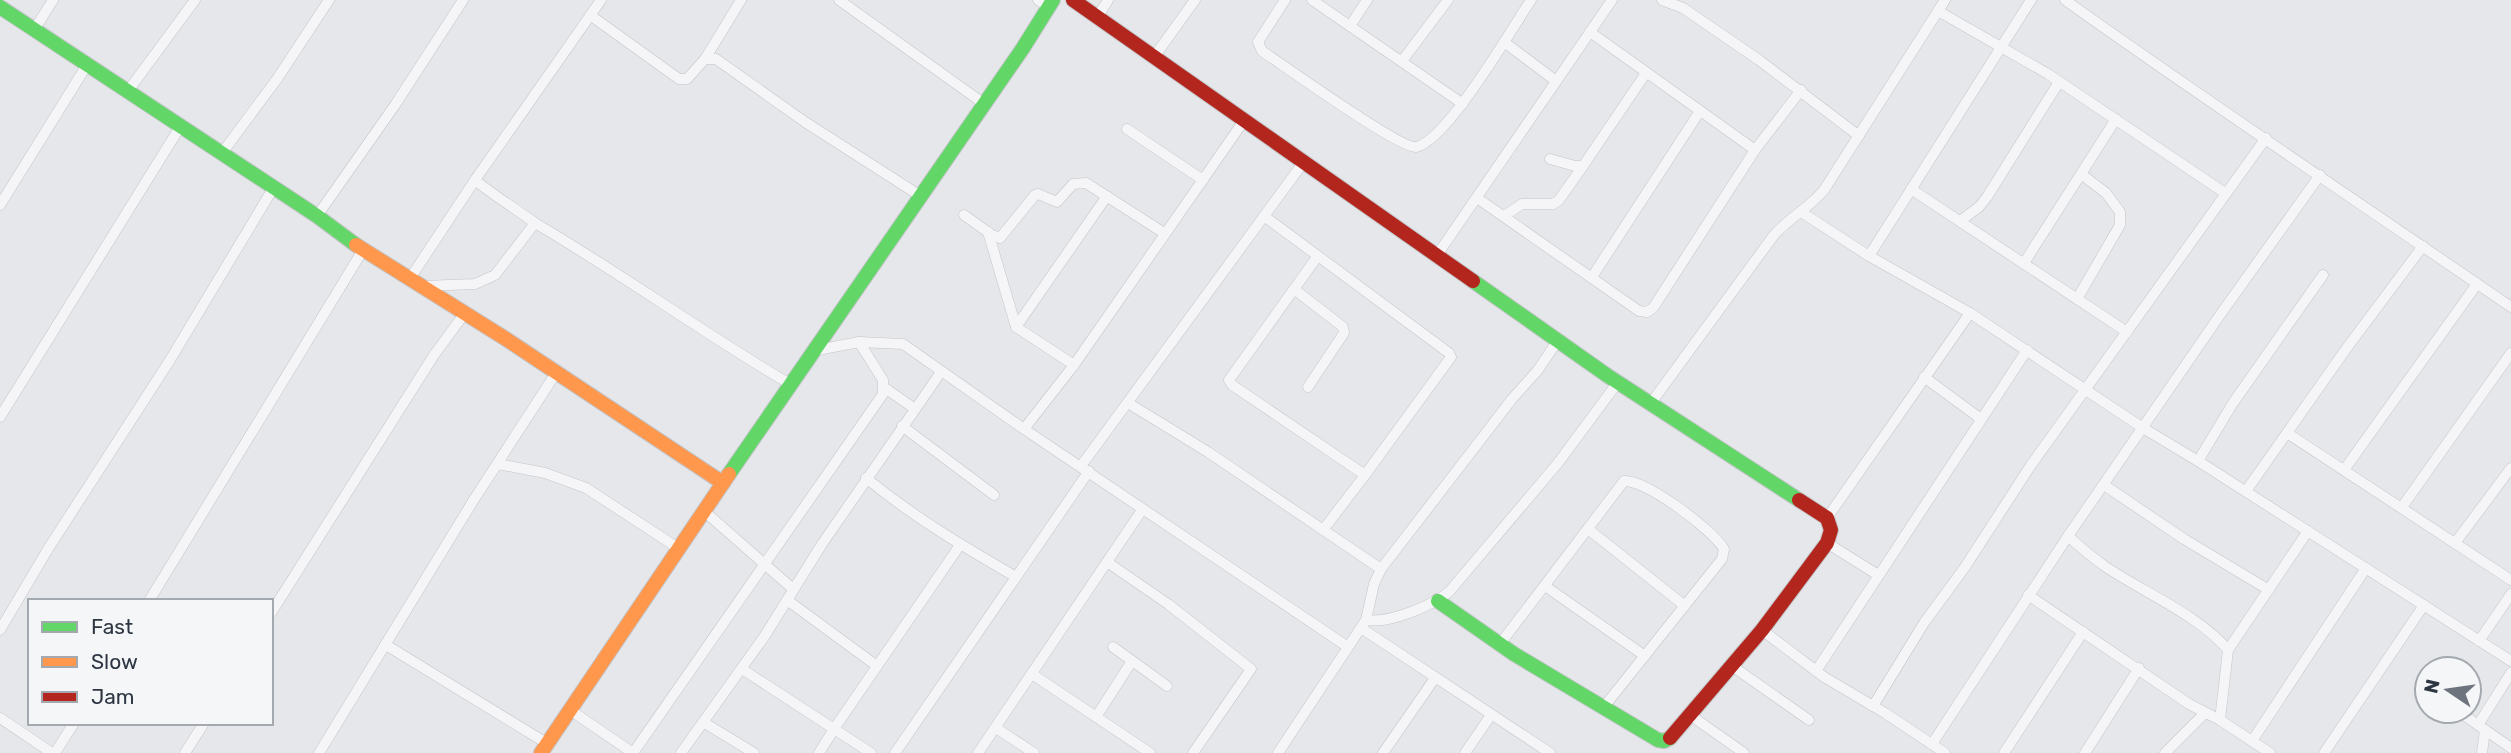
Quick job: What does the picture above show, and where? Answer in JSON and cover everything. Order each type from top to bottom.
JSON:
[{"type":"street","points":[[34,30],[53,0]]},
{"type":"street","points":[[128,91],[195,0]]},
{"type":"street","points":[[222,153],[285,68],[329,0]]},
{"type":"street","points":[[317,216],[463,0]]},
{"type":"street","points":[[414,283],[475,180],[601,0]]},
{"type":"street","points":[[590,15],[679,79],[687,79],[705,58],[741,0]]},
{"type":"street","points":[[839,0],[983,103]]},
{"type":"street","points":[[1073,0],[1243,122],[1618,382],[1827,518],[1832,532],[1762,630],[1670,739],[1664,741],[1603,708],[1500,644],[1438,601]]},
{"type":"street","points":[[1098,16],[1108,0]]},
{"type":"street","points":[[1154,57],[1195,0]]},
{"type":"street","points":[[1285,0],[1262,33],[1258,42],[1262,51],[1405,145],[1420,146],[1463,104],[1531,0]]},
{"type":"street","points":[[1312,0],[1463,104]]},
{"type":"street","points":[[1350,26],[1367,0]]},
{"type":"street","points":[[1402,61],[1448,0]]},
{"type":"street","points":[[1437,255],[1612,0]]},
{"type":"street","points":[[1662,0],[1683,8],[1801,90],[1859,136]]},
{"type":"street","points":[[1651,403],[1774,235],[1786,221],[1801,212],[1824,190],[1945,0]]},
{"type":"street","points":[[1869,256],[2031,0]]},
{"type":"street","points":[[2065,0],[2174,78],[2511,307]]},
{"type":"street","points":[[386,645],[544,748],[983,103],[1046,2]]},
{"type":"street","points":[[0,6],[274,187],[363,250],[465,313],[723,483]]},
{"type":"street","points":[[1938,11],[2059,82],[2225,193]]},
{"type":"street","points":[[1590,32],[1755,150]]},
{"type":"street","points":[[1504,42],[1556,82]]},
{"type":"street","points":[[705,58],[716,59],[919,195]]},
{"type":"street","points":[[0,205],[87,65]]},
{"type":"street","points":[[1504,216],[1522,204],[1553,204],[1559,200],[1646,73]]},
{"type":"street","points":[[1960,221],[1979,207],[1987,197],[2059,82]]},
{"type":"street","points":[[1477,198],[1639,311],[1647,312],[1653,308],[1755,150],[1801,90]]},
{"type":"street","points":[[1592,277],[1700,111]]},
{"type":"street","points":[[2024,263],[2116,119]]},
{"type":"street","points":[[1024,429],[1074,365],[1243,122]]},
{"type":"street","points":[[0,417],[180,127]]},
{"type":"street","points":[[1127,129],[1203,180]]},
{"type":"street","points":[[1873,706],[1924,623],[1965,567],[2031,465],[2266,138]]},
{"type":"street","points":[[1550,159],[1583,166]]},
{"type":"street","points":[[895,753],[1016,577],[1128,403],[1303,163]]},
{"type":"street","points":[[2077,299],[2120,225],[2120,212],[2106,193],[2081,174]]},
{"type":"street","points":[[1932,744],[2068,536],[2320,175]]},
{"type":"street","points":[[475,180],[502,202],[518,209],[535,223],[705,333],[790,384]]},
{"type":"street","points":[[964,215],[996,238],[1002,237],[1035,195],[1057,202],[1073,184],[1086,183],[1164,233]]},
{"type":"street","points":[[0,630],[48,549],[170,360],[274,187]]},
{"type":"street","points":[[1911,189],[2127,332]]},
{"type":"street","points":[[1016,327],[1107,196]]},
{"type":"street","points":[[1801,212],[1869,256],[1970,313],[2143,428],[2511,661]]},
{"type":"street","points":[[1264,216],[1451,357],[1323,530]]},
{"type":"street","points":[[414,283],[475,285],[495,275],[535,223]]},
{"type":"street","points":[[988,232],[1016,327],[1074,365]]},
{"type":"street","points":[[2246,491],[2423,246]]},
{"type":"street","points":[[150,599],[363,250]]},
{"type":"street","points":[[1317,257],[1229,380],[1232,385],[1365,475]]},
{"type":"street","points":[[2199,461],[2234,403],[2323,275]]},
{"type":"street","points":[[2344,470],[2477,284]]},
{"type":"street","points":[[1294,289],[1343,327],[1344,333],[1308,387]]},
{"type":"street","points":[[273,610],[434,355],[465,313]]},
{"type":"street","points":[[1827,518],[1970,313]]},
{"type":"street","points":[[1278,753],[1363,624],[1381,569],[1511,399],[1538,370],[1558,340]]},
{"type":"street","points":[[813,351],[859,342],[903,344],[1142,510],[1348,646]]},
{"type":"street","points":[[570,710],[633,753],[883,394],[883,380],[859,342]]},
{"type":"street","points":[[1816,671],[2027,350]]},
{"type":"street","points":[[2402,507],[2511,353]]},
{"type":"street","points":[[681,753],[742,669],[866,478],[941,372]]},
{"type":"street","points":[[319,753],[449,539],[556,373]]},
{"type":"street","points":[[1924,377],[1981,419]]},
{"type":"street","points":[[1363,624],[1382,621],[1438,601],[1461,580],[1558,463],[1618,382]]},
{"type":"street","points":[[885,388],[915,409]]},
{"type":"street","points":[[1128,403],[1208,452],[1381,569]]},
{"type":"street","points":[[902,426],[994,495]]},
{"type":"street","points":[[2287,433],[2511,580]]},
{"type":"street","points":[[498,464],[545,473],[586,488],[678,548]]},
{"type":"street","points":[[2455,543],[2511,468]]},
{"type":"street","points":[[866,478],[921,520],[1016,577]]},
{"type":"street","points":[[1500,644],[1624,481],[1639,483],[1708,529],[1724,549],[1722,559],[1603,708]]},
{"type":"street","points":[[2104,485],[2184,539],[2269,590]]},
{"type":"street","points":[[978,753],[1142,510]]},
{"type":"street","points":[[704,511],[793,589]]},
{"type":"street","points":[[1588,529],[1685,606]]},
{"type":"street","points":[[2220,720],[2228,650],[2308,531]]},
{"type":"street","points":[[2068,536],[2106,566],[2220,640],[2228,650]]},
{"type":"street","points":[[1827,542],[1878,575]]},
{"type":"street","points":[[819,753],[960,544]]},
{"type":"street","points":[[1107,562],[1168,604],[1251,669],[1193,753]]},
{"type":"street","points":[[2252,741],[2366,568]]},
{"type":"street","points":[[1545,586],[1645,656]]},
{"type":"street","points":[[2028,595],[2189,704],[2220,720],[2270,753]]},
{"type":"street","points":[[2479,641],[2510,597]]},
{"type":"street","points":[[787,600],[877,666]]},
{"type":"street","points":[[2324,753],[2424,606]]},
{"type":"street","points":[[1363,624],[1435,678],[1550,753]]},
{"type":"street","points":[[1762,630],[1816,671],[1945,753]]},
{"type":"street","points":[[2004,753],[2083,632]]},
{"type":"street","points":[[1113,647],[1167,686]]},
{"type":"street","points":[[1096,717],[1132,661]]},
{"type":"street","points":[[1732,666],[1809,720]]},
{"type":"street","points":[[2085,753],[2139,668]]},
{"type":"street","points":[[742,669],[871,753]]},
{"type":"street","points":[[2482,753],[2481,727],[2511,673]]},
{"type":"street","points":[[1032,674],[1150,753]]},
{"type":"street","points":[[1383,753],[1435,678]]},
{"type":"street","points":[[2165,753],[2205,713]]},
{"type":"street","points":[[1465,753],[1491,715]]},
{"type":"street","points":[[1690,715],[1744,753]]},
{"type":"street","points":[[0,718],[54,753],[73,725]]},
{"type":"street","points":[[703,722],[754,753]]},
{"type":"street","points":[[185,753],[203,725]]},
{"type":"street","points":[[2478,725],[2511,748]]},
{"type":"street","points":[[996,728],[1034,753]]},
{"type":"traffic: fast","points":[[729,474],[1023,48],[1053,0]]},
{"type":"traffic: fast","points":[[0,7],[317,216],[356,245]]},
{"type":"traffic: fast","points":[[1473,281],[1608,376],[1799,500]]},
{"type":"traffic: fast","points":[[1438,601],[1514,654],[1658,740],[1670,738]]},
{"type":"traffic: slow","points":[[356,245],[506,339],[723,483]]},
{"type":"traffic: slow","points":[[541,753],[729,474]]},
{"type":"traffic: jam","points":[[1073,0],[1473,281]]},
{"type":"traffic: jam","points":[[1670,738],[1762,630],[1827,543],[1831,530],[1827,518],[1799,500]]}]
